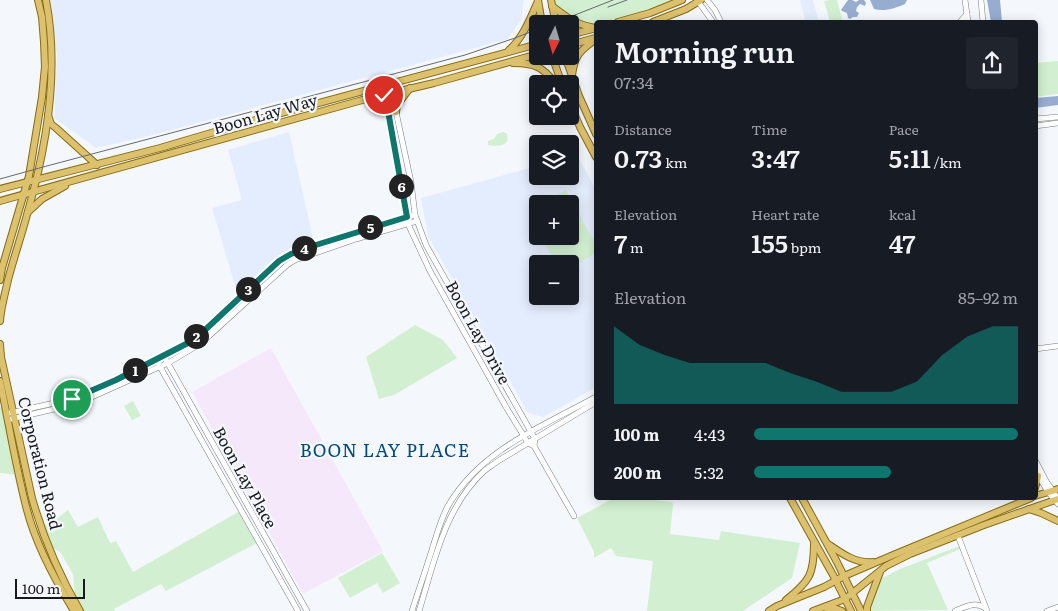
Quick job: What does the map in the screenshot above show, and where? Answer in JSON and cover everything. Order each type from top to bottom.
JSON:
[{"type":"main road","points":[[0,280],[1,264],[28,182],[42,97],[45,67],[42,17],[38,0]]},
{"type":"main road","points":[[0,321],[3,298],[37,180],[43,148],[51,68],[46,0]]},
{"type":"main road","points":[[538,0],[540,15]]},
{"type":"main road","points":[[506,52],[517,41],[532,16],[538,0]]},
{"type":"main road","points":[[625,20],[650,13],[682,0]]},
{"type":"main road","points":[[658,20],[686,9],[699,1]]},
{"type":"main road","points":[[552,3],[575,23],[594,28]]},
{"type":"main road","points":[[579,33],[594,29]]},
{"type":"main road","points":[[579,43],[594,39]]},
{"type":"main road","points":[[572,75],[577,56],[594,40]]},
{"type":"main road","name":"Boon Lay Way","points":[[0,189],[529,46]]},
{"type":"main road","name":"Boon Lay Way","points":[[0,201],[529,57]]},
{"type":"main road","points":[[507,63],[524,63],[537,67],[549,75]]},
{"type":"main road","points":[[396,112],[398,105],[410,88]]},
{"type":"main road","points":[[579,96],[594,130]]},
{"type":"main road","points":[[366,100],[379,104],[388,111]]},
{"type":"main road","points":[[47,114],[51,124],[97,164]]},
{"type":"main road","points":[[579,125],[594,153]]},
{"type":"main road","points":[[12,186],[25,177],[32,164]]},
{"type":"main road","points":[[28,212],[42,199],[71,182]]},
{"type":"main road","name":"Corporation Road","points":[[0,344],[27,512],[53,574],[74,611]]},
{"type":"main road","name":"Corporation Road","points":[[0,381],[11,415],[38,519],[48,548],[80,611]]},
{"type":"main road","points":[[1038,495],[1053,491]]},
{"type":"main road","points":[[791,500],[851,611]]},
{"type":"main road","points":[[803,500],[861,611]]},
{"type":"main road","points":[[777,606],[1025,500]]},
{"type":"main road","points":[[815,610],[845,599],[880,570],[910,554],[1057,500]]},
{"type":"main road","points":[[1029,509],[1058,521]]},
{"type":"main road","points":[[825,541],[854,560],[866,563],[880,561]]},
{"type":"main road","points":[[769,611],[805,584],[814,564],[814,542]]},
{"type":"main road","points":[[867,611],[880,570]]},
{"type":"main road","points":[[815,610],[834,608],[842,611]]},
{"type":"street","points":[[707,0],[720,20]]},
{"type":"street","points":[[965,0],[968,20]]},
{"type":"street","points":[[980,0],[983,20]]},
{"type":"street","points":[[699,1],[712,20]]},
{"type":"street","points":[[962,20],[967,13]]},
{"type":"street","name":"Boon Lay Drive","points":[[390,84],[415,215],[426,246],[535,439]]},
{"type":"street","name":"Boon Lay Drive","points":[[382,86],[408,224],[430,271],[523,436],[528,443],[534,446]]},
{"type":"street","points":[[1038,119],[1058,117]]},
{"type":"street","points":[[1038,126],[1058,123]]},
{"type":"street","points":[[11,415],[72,399],[109,384],[186,344],[205,330],[279,261],[291,254],[415,215]]},
{"type":"street","points":[[11,415],[76,404],[160,367],[198,345],[287,264],[351,241],[417,222]]},
{"type":"street","points":[[377,226],[379,232]]},
{"type":"street","points":[[246,291],[250,291],[252,296]]},
{"type":"street","points":[[225,311],[226,315],[231,315]]},
{"type":"street","points":[[1038,349],[1058,346]]},
{"type":"street","name":"Boon Lay Place","points":[[164,356],[307,611]]},
{"type":"street","name":"Boon Lay Place","points":[[157,360],[298,611]]},
{"type":"street","points":[[175,392],[178,388],[182,387]]},
{"type":"street","points":[[412,611],[439,527],[451,502],[473,473],[487,460],[530,431],[594,398]]},
{"type":"street","points":[[419,611],[444,530],[459,502],[471,485],[483,472],[498,461],[594,403]]},
{"type":"street","points":[[535,439],[534,446],[574,516]]},
{"type":"street","points":[[1038,466],[1057,500]]},
{"type":"street","points":[[1038,475],[1053,491]]},
{"type":"street","points":[[236,501],[244,498]]},
{"type":"street","points":[[958,536],[986,610]]},
{"type":"street","points":[[955,611],[974,604],[979,604],[986,610]]},
{"type":"street","points":[[1047,611],[1058,607]]},
{"type":"shaded area","points":[[51,0],[524,0],[521,20],[508,39],[153,135],[96,148],[54,118],[57,58]]},
{"type":"shaded area","points":[[800,0],[813,0],[818,20],[805,20]]},
{"type":"shaded area","points":[[289,132],[313,239],[284,253],[237,292],[212,208],[242,200],[228,150]]},
{"type":"shaded area","points":[[579,159],[594,186],[594,388],[543,417],[528,413],[428,236],[421,198],[529,168],[529,185],[579,185]]},
{"type":"shaded area","name":"Boon Lay Place","points":[[271,348],[383,551],[303,594],[192,392]]},
{"type":"green space","points":[[553,0],[681,0],[623,20],[594,20],[594,27],[579,23],[579,15],[568,15],[558,8]]},
{"type":"green space","points":[[837,0],[842,20],[829,20],[824,1]]},
{"type":"green space","points":[[1058,61],[1058,94],[1038,97],[1038,63]]},
{"type":"green space","points":[[503,132],[508,137],[506,143],[499,146],[488,145],[488,141]]},
{"type":"green space","points":[[566,190],[569,195],[557,195]]},
{"type":"green space","points":[[579,214],[594,241],[594,254],[579,263],[579,255],[551,255],[546,245],[579,245]]},
{"type":"green space","points":[[415,325],[443,340],[457,358],[394,395],[379,399],[366,357]]},
{"type":"green space","points":[[133,401],[141,416],[132,420],[124,406]]},
{"type":"green space","points":[[0,407],[6,407],[19,475],[0,473]]},
{"type":"green space","points":[[610,500],[655,500],[672,502],[670,534],[719,540],[721,531],[800,543],[792,578],[743,611],[647,611],[653,561],[616,556],[611,548],[594,558],[594,552],[577,518]]},
{"type":"green space","points":[[68,510],[78,527],[98,517],[110,543],[116,541],[133,572],[240,511],[257,543],[166,591],[161,584],[114,609],[115,611],[83,611],[75,596],[73,574],[60,552],[51,547],[42,526],[54,521]]},
{"type":"green space","points":[[962,545],[963,548],[927,563],[948,610],[871,611],[867,602],[876,581],[900,569]]},
{"type":"green space","points":[[382,553],[400,583],[383,593],[377,583],[350,598],[338,578]]},
{"type":"water","points":[[848,0],[856,2],[864,0],[866,3],[865,6],[860,4],[857,7],[856,11],[859,13],[857,17],[850,19],[847,13],[841,10]]},
{"type":"water","points":[[870,0],[907,0],[905,4],[882,10],[874,9]]},
{"type":"water","points":[[987,0],[1000,0],[1002,20],[991,20]]},
{"type":"water","points":[[1058,96],[1058,105],[1038,108],[1038,98]]},
{"type":"railway","points":[[575,15],[613,0]]},
{"type":"railway","points":[[608,7],[627,0]]},
{"type":"railway","points":[[0,179],[465,55],[529,33]]},
{"type":"district","name":"BOON LAY PLACE","points":[[385,449]]},
{"type":"route","points":[[72,399],[116,380],[186,344],[205,330],[279,261],[291,254],[407,217],[384,95]]}]
